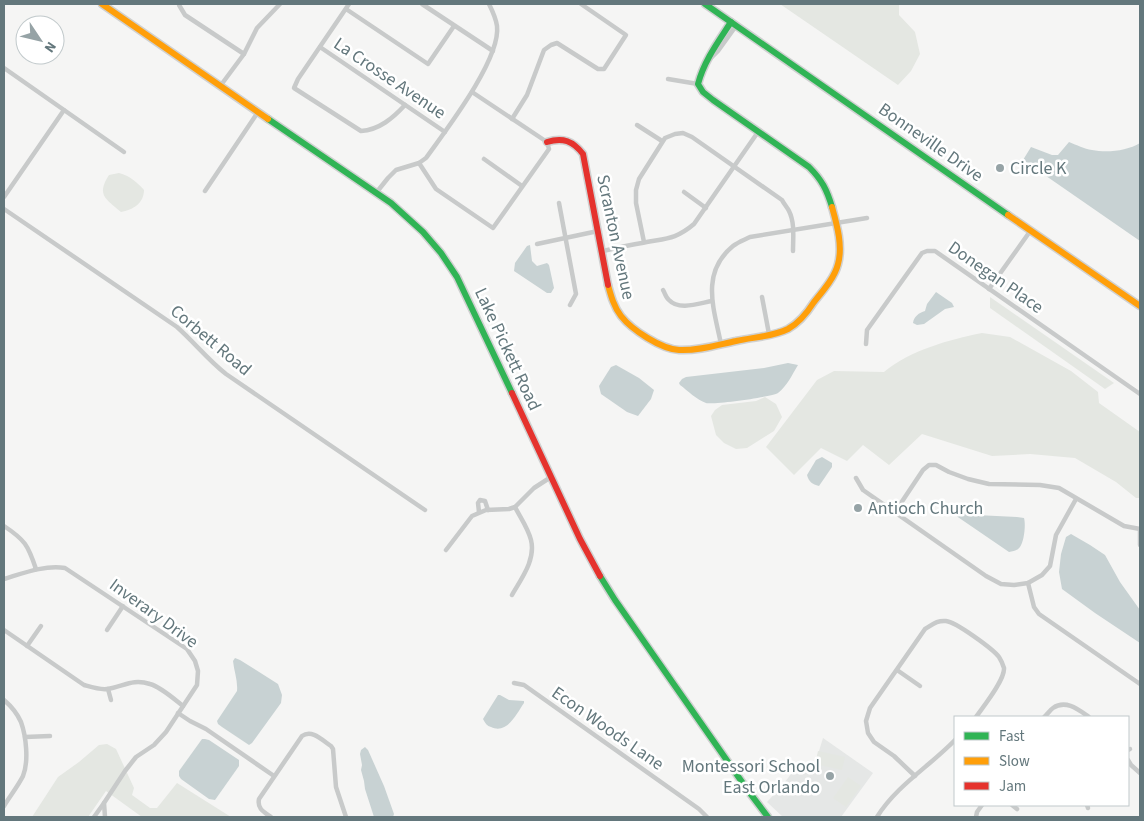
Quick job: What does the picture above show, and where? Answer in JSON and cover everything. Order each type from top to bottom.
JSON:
[{"type":"street","name":"Lake Pickett Road","points":[[102,4],[376,193],[414,222],[433,241],[450,264],[470,302],[586,551],[603,582],[764,816]]},
{"type":"street","points":[[221,86],[244,54],[257,28],[280,4]]},
{"type":"street","points":[[349,4],[298,79],[294,88],[360,131],[379,126],[405,105]]},
{"type":"street","points":[[422,4],[493,51]]},
{"type":"street","points":[[376,193],[396,170],[419,163],[426,158],[472,92],[493,51],[497,26],[489,4]]},
{"type":"street","points":[[512,119],[527,95],[544,50],[550,45],[557,43],[598,70],[604,68],[626,35],[581,4]]},
{"type":"street","name":"Bonneville Drive","points":[[705,4],[1140,306]]},
{"type":"street","points":[[179,5],[185,14],[244,54]]},
{"type":"street","points":[[346,9],[428,64],[454,26]]},
{"type":"street","points":[[668,79],[698,84],[701,73],[714,47],[734,24]]},
{"type":"street","name":"La Crosse Avenue","points":[[320,47],[445,132]]},
{"type":"street","points":[[4,68],[124,152]]},
{"type":"street","name":"Scranton Avenue","points":[[472,92],[547,142],[563,140],[577,146],[583,154],[610,293],[615,308],[622,319],[650,340],[671,350],[687,350],[769,334],[785,330],[799,322],[837,267],[840,251],[836,222],[828,192],[821,178],[810,167],[708,96],[698,84]]},
{"type":"street","points":[[4,197],[64,110]]},
{"type":"street","points":[[205,191],[258,112]]},
{"type":"street","points":[[637,125],[662,142]]},
{"type":"street","points":[[603,251],[671,238],[684,232],[694,224],[706,208],[758,132]]},
{"type":"street","points":[[644,242],[636,202],[636,190],[642,174],[664,138],[683,133],[692,137],[782,200],[790,212],[793,230],[793,251]]},
{"type":"street","points":[[419,163],[436,189],[493,228],[549,149],[547,142]]},
{"type":"street","points":[[484,159],[522,186]]},
{"type":"street","points":[[684,192],[706,208]]},
{"type":"street","points":[[559,204],[576,294],[570,306]]},
{"type":"street","name":"Corbett Road","points":[[4,209],[177,327],[194,342],[213,364],[226,374],[425,510]]},
{"type":"street","points":[[721,344],[712,301],[712,286],[714,272],[724,254],[734,245],[750,237],[867,218]]},
{"type":"street","points":[[989,289],[1031,230]]},
{"type":"street","points":[[537,244],[598,231]]},
{"type":"street","name":"Donegan Place","points":[[866,344],[867,330],[922,253],[935,251],[1140,394]]},
{"type":"street","points":[[663,290],[674,305],[686,306],[712,301]]},
{"type":"street","points":[[762,297],[769,334]]},
{"type":"street","points":[[895,512],[923,470],[929,466],[936,466],[968,479],[989,484],[1040,485],[1059,488],[1124,526],[1140,529],[1140,545]]},
{"type":"street","points":[[446,550],[470,518],[479,512],[515,507],[534,488],[551,477]]},
{"type":"street","points":[[856,478],[863,490],[986,576],[1001,584],[1014,585],[1028,582],[1042,575],[1050,566],[1056,535],[1076,499]]},
{"type":"street","points":[[479,512],[478,503],[480,500],[485,501],[488,510]]},
{"type":"street","points":[[512,595],[527,569],[532,555],[531,540],[515,507]]},
{"type":"street","points":[[4,526],[19,536],[27,546],[36,569]]},
{"type":"street","name":"Inverary Drive","points":[[4,579],[36,569],[54,566],[64,568],[186,650],[195,661],[198,671],[197,685],[184,706],[166,732],[154,745],[136,757],[94,817]]},
{"type":"street","points":[[1028,582],[1034,607],[1039,614],[1140,684]]},
{"type":"street","points":[[107,630],[123,606]]},
{"type":"street","points":[[915,776],[894,756],[874,742],[868,733],[866,721],[870,708],[925,629],[935,622],[946,621],[956,625],[1000,658],[1004,669],[999,684],[977,716]]},
{"type":"street","points":[[27,646],[41,626]]},
{"type":"street","points":[[4,630],[84,685],[108,689],[126,683],[152,684],[184,706]]},
{"type":"street","points":[[897,670],[920,686]]},
{"type":"street","name":"Econ Woods Lane","points":[[514,683],[524,685],[699,809],[707,817]]},
{"type":"street","points":[[108,689],[111,700]]},
{"type":"street","points":[[4,700],[12,707],[20,721],[24,737],[26,763],[22,777],[4,806]]},
{"type":"street","points":[[1045,716],[1053,708],[1064,705],[1074,706],[1088,716]]},
{"type":"street","points":[[178,713],[206,729],[274,776]]},
{"type":"street","points":[[271,817],[261,810],[258,805],[262,794],[302,736],[313,734],[333,749],[336,787],[346,817]]},
{"type":"street","points":[[24,737],[50,736]]},
{"type":"street","points":[[876,817],[883,807],[954,741]]},
{"type":"street","points":[[1129,762],[1140,773]]},
{"type":"street","points":[[104,803],[105,817]]},
{"type":"street","points":[[1013,806],[1017,809]]},
{"type":"shaded area","points":[[780,4],[899,4],[899,15],[915,32],[920,54],[911,71],[898,85]]},
{"type":"shaded area","points":[[1069,142],[1086,149],[1098,151],[1123,150],[1140,143],[1140,241],[1023,160],[1031,147],[1052,155],[1058,155]]},
{"type":"shaded area","points":[[119,173],[139,184],[144,190],[144,195],[137,205],[130,210],[121,212],[107,200],[103,192],[103,187],[109,175]]},
{"type":"shaded area","points":[[530,245],[532,261],[537,266],[547,263],[549,265],[554,288],[551,293],[547,293],[514,271],[515,263],[527,246]]},
{"type":"shaded area","points":[[936,292],[952,303],[954,307],[945,309],[924,324],[917,325],[913,323],[917,315],[925,311],[927,304]]},
{"type":"shaded area","points":[[990,297],[1114,383],[1105,389],[990,308]]},
{"type":"shaded area","points":[[982,333],[1010,337],[1071,371],[1098,392],[1099,403],[1140,432],[1140,498],[1136,498],[1116,482],[1075,458],[1030,454],[992,456],[922,434],[889,465],[863,445],[847,461],[821,448],[794,475],[766,447],[817,380],[834,371],[884,372],[906,358],[930,347]]},
{"type":"shaded area","points":[[788,363],[798,365],[787,384],[778,393],[765,397],[706,403],[699,400],[679,383],[686,377],[764,368]]},
{"type":"shaded area","points":[[616,365],[639,378],[654,390],[651,399],[638,416],[627,412],[601,394],[599,386],[611,367]]},
{"type":"shaded area","points":[[765,397],[776,404],[782,417],[774,431],[747,448],[736,449],[724,443],[716,435],[711,416],[715,410],[722,405],[756,401]]},
{"type":"shaded area","points":[[822,457],[832,463],[832,467],[819,486],[811,482],[807,475],[816,460]]},
{"type":"shaded area","points":[[946,508],[976,515],[1024,518],[1024,533],[1020,547],[1015,551],[1009,552]]},
{"type":"shaded area","points":[[1071,534],[1105,555],[1120,582],[1140,610],[1140,643],[1062,589],[1059,572],[1061,554],[1066,537]]},
{"type":"shaded area","points":[[235,658],[278,684],[282,695],[281,703],[249,745],[218,724],[217,721],[237,691],[233,661]]},
{"type":"shaded area","points":[[498,695],[509,700],[524,701],[524,703],[507,726],[497,729],[488,726],[483,719]]},
{"type":"shaded area","name":"Montessori School East Orlando","points":[[823,738],[873,773],[841,817],[783,817],[767,802],[800,762],[815,764]]},
{"type":"shaded area","points":[[202,739],[209,740],[239,760],[239,766],[215,800],[209,799],[179,776],[179,771]]},
{"type":"shaded area","points":[[107,744],[116,749],[134,788],[132,795],[150,808],[157,808],[177,783],[231,817],[142,817],[106,791],[88,817],[32,817],[58,777],[99,745]]},
{"type":"shaded area","points":[[365,747],[384,786],[394,814],[393,817],[374,817],[361,770],[360,754],[361,750]]},
{"type":"shaded area","points":[[818,751],[845,757],[842,770],[815,764]]},
{"type":"shaded area","points":[[848,777],[861,786],[846,807],[833,798]]},
{"type":"traffic: fast","points":[[705,4],[1008,215]]},
{"type":"traffic: fast","points":[[731,22],[716,44],[698,84],[703,92],[713,100],[809,167],[824,186],[832,207]]},
{"type":"traffic: fast","points":[[268,119],[391,203],[423,232],[441,253],[457,277],[512,393]]},
{"type":"traffic: fast","points":[[600,576],[768,817]]},
{"type":"traffic: slow","points":[[102,4],[268,119]]},
{"type":"traffic: slow","points":[[608,285],[616,309],[621,316],[639,333],[672,349],[700,349],[782,332],[792,327],[802,317],[834,274],[839,257],[840,243],[832,207]]},
{"type":"traffic: slow","points":[[1008,215],[1140,306]]},
{"type":"traffic: jam","points":[[547,142],[567,141],[583,154],[608,285]]},
{"type":"traffic: jam","points":[[512,393],[580,539],[600,576]]},
{"type":"place","name":"Circle K","points":[[1000,168]]},
{"type":"place","name":"Antioch Church","points":[[858,508]]},
{"type":"place","name":"Montessori School East Orlando","points":[[830,776]]}]
